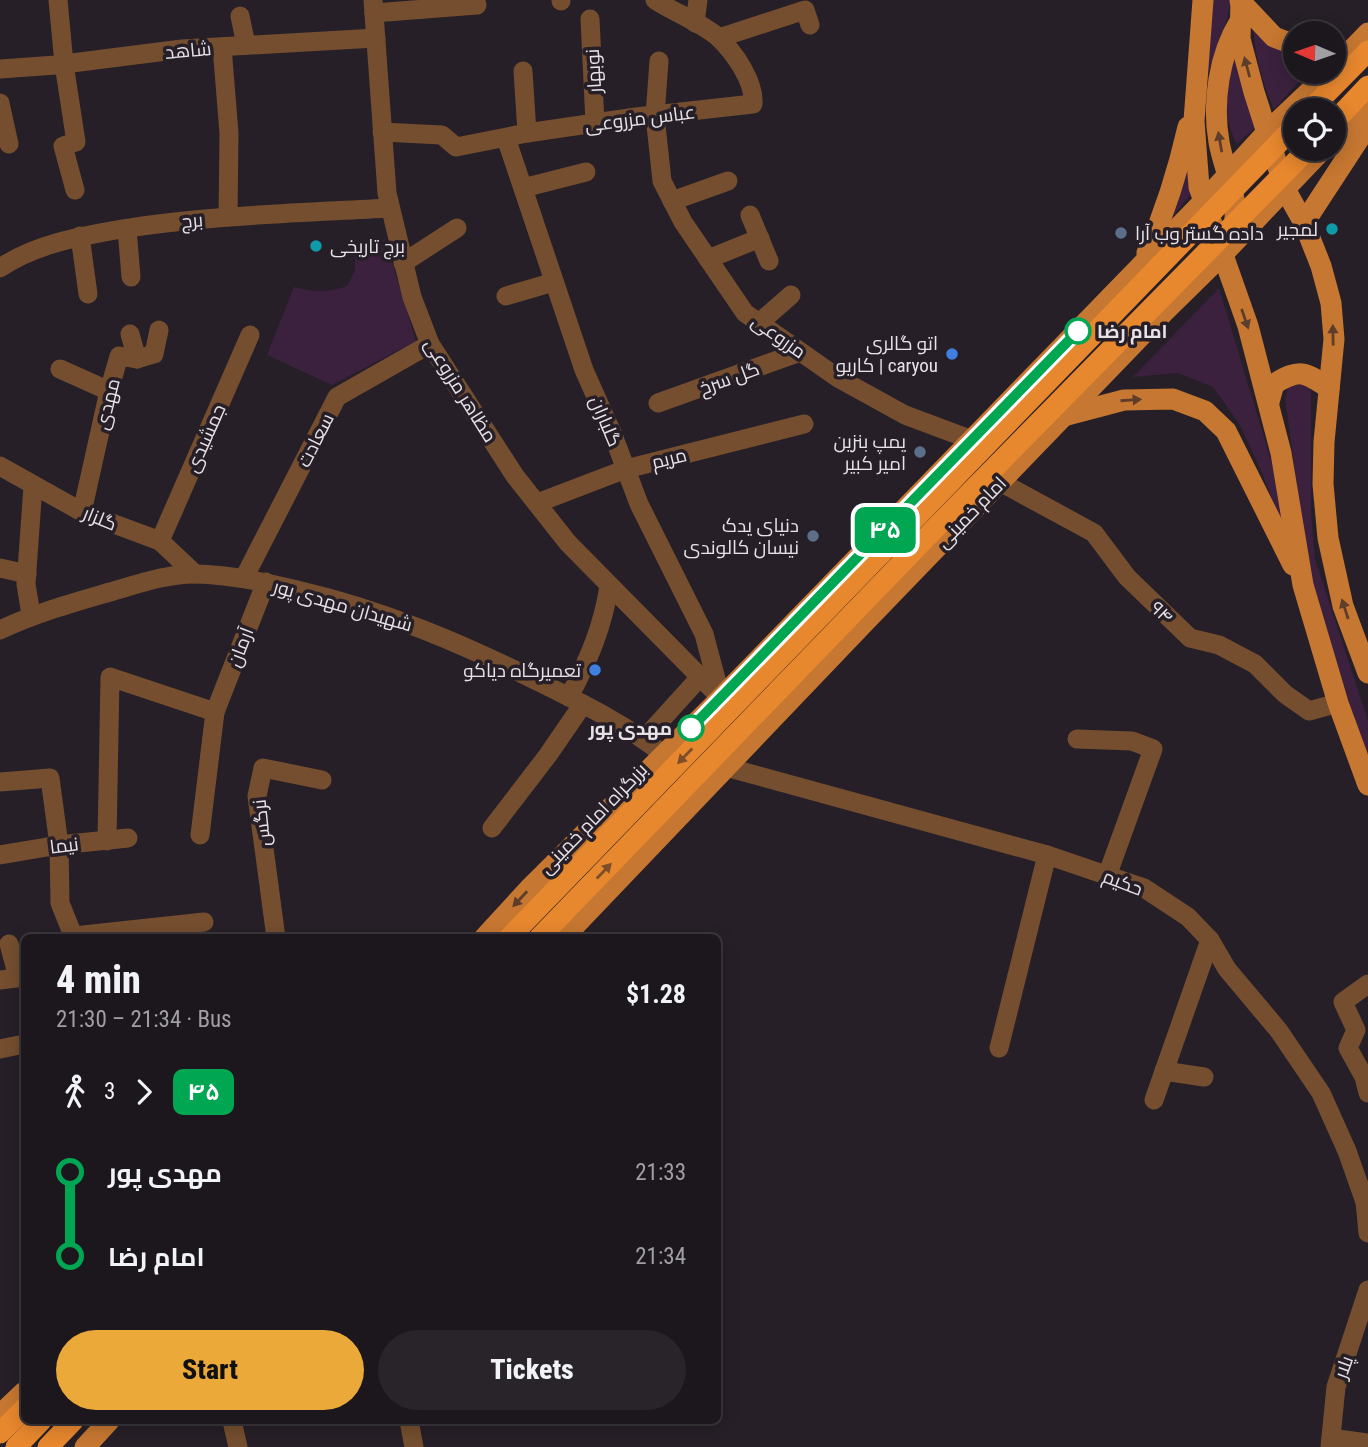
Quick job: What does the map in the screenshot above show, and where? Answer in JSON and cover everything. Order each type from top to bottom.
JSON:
[{"type":"highway","points":[[1323,98],[1368,51]]},
{"type":"highway","points":[[1346,109],[1368,86]]},
{"type":"highway","name":"بزرگراه امام خمینی","points":[[513,934],[1283,138]]},
{"type":"highway","points":[[543,934],[945,518],[1296,161]]},
{"type":"highway","points":[[0,1433],[21,1412]]},
{"type":"highway","points":[[16,1447],[38,1424]]},
{"type":"highway","points":[[48,1447],[70,1424]]},
{"type":"highway","points":[[58,1447],[79,1424]]},
{"type":"main road","points":[[1203,0],[1194,121],[1203,202],[1248,326],[1281,453],[1303,585],[1338,703],[1368,785]]},
{"type":"main road","points":[[1240,7],[1273,37],[1283,41]]},
{"type":"main road","points":[[1240,7],[1240,39],[1247,66],[1285,189],[1304,223],[1321,266],[1331,303],[1334,339],[1323,484],[1328,538],[1343,606],[1368,672]]},
{"type":"main road","points":[[1222,255],[1235,219],[1234,198],[1219,142],[1219,80],[1240,7]]},
{"type":"main road","points":[[1346,53],[1368,33]]},
{"type":"main road","points":[[488,934],[972,440],[1314,84]]},
{"type":"main road","points":[[1141,266],[1160,223],[1177,172],[1196,98]]},
{"type":"main road","points":[[1346,125],[1368,102]]},
{"type":"main road","points":[[1304,223],[1368,125]]},
{"type":"main road","name":"امام خمینی","points":[[567,934],[1312,161]]},
{"type":"main road","points":[[1269,402],[1274,384],[1289,375],[1308,374],[1329,388]]},
{"type":"main road","points":[[1065,416],[1124,400],[1173,400],[1205,411],[1226,430],[1303,585]]},
{"type":"main road","points":[[0,1415],[21,1395]]},
{"type":"main road","points":[[85,1447],[106,1424]]},
{"type":"street","points":[[58,0],[76,142],[63,146],[75,190]]},
{"type":"street","name":"عباس مزروعی","points":[[382,132],[442,135],[456,147],[595,123],[753,104],[754,92],[745,72],[719,38],[655,0]]},
{"type":"street","points":[[695,23],[698,0]]},
{"type":"street","points":[[373,7],[477,5]]},
{"type":"street","name":"مظاهر مزروعی","points":[[373,7],[387,193],[412,297],[430,345],[515,476],[568,543],[721,698]]},
{"type":"street","points":[[719,38],[805,10],[810,25]]},
{"type":"street","points":[[240,16],[246,45]]},
{"type":"street","name":"نوبهار","points":[[590,19],[595,123]]},
{"type":"street","name":"شاهد","points":[[0,69],[183,49],[376,38]]},
{"type":"street","points":[[222,47],[229,133],[228,217]]},
{"type":"street","name":"مزروعی","points":[[659,61],[655,116],[662,181],[683,222],[745,313],[838,378],[905,415],[972,440]]},
{"type":"street","points":[[523,71],[527,133]]},
{"type":"street","points":[[0,103],[9,144]]},
{"type":"street","name":"گلباران","points":[[506,138],[584,370],[639,503],[704,634],[721,698]]},
{"type":"street","points":[[523,188],[586,172]]},
{"type":"street","points":[[672,201],[728,181]]},
{"type":"street","name":"برج","points":[[0,268],[15,257],[80,236],[169,222],[390,208]]},
{"type":"street","points":[[750,215],[769,261]]},
{"type":"street","points":[[127,229],[131,277]]},
{"type":"street","points":[[403,262],[457,229]]},
{"type":"street","points":[[80,236],[88,294]]},
{"type":"street","points":[[708,259],[760,238]]},
{"type":"street","points":[[506,296],[554,282]]},
{"type":"street","points":[[759,323],[790,295]]},
{"type":"street","name":"مهدی","points":[[82,512],[119,356],[136,359],[154,354],[159,330]]},
{"type":"street","points":[[130,334],[136,359]]},
{"type":"street","name":"جمشیدی","points":[[160,541],[250,335]]},
{"type":"street","name":"سعادت","points":[[244,578],[337,397],[430,345]]},
{"type":"street","name":"گل سرخ","points":[[659,403],[800,352]]},
{"type":"street","points":[[60,369],[109,391]]},
{"type":"street","name":"مریم","points":[[537,503],[626,469],[804,424]]},
{"type":"street","name":"گلزار","points":[[0,466],[82,512],[160,541],[195,574]]},
{"type":"street","name":"۹۴","points":[[1000,482],[1094,533],[1127,577],[1190,638],[1219,645],[1255,664],[1285,694],[1309,711],[1338,703]]},
{"type":"street","points":[[31,615],[27,574],[33,486]]},
{"type":"street","points":[[0,568],[27,574]]},
{"type":"street","name":"شهیدان مهدی پور","points":[[0,630],[31,615],[150,581],[195,574],[266,582],[340,600],[413,624],[485,655],[576,700],[644,739],[663,754]]},
{"type":"street","name":"آرمان","points":[[200,835],[215,712],[266,582]]},
{"type":"street","points":[[492,828],[548,755],[576,700],[605,613],[608,586]]},
{"type":"street","points":[[644,739],[701,676]]},
{"type":"street","points":[[107,841],[110,677],[215,712]]},
{"type":"street","points":[[1077,739],[1132,741],[1153,749],[1107,876]]},
{"type":"street","name":"حکیم","points":[[726,767],[1046,855],[1144,888],[1188,917],[1279,1031],[1321,1093],[1367,1196]]},
{"type":"street","name":"نرگس","points":[[275,934],[257,796],[263,768],[322,780]]},
{"type":"street","points":[[0,782],[50,778],[59,845],[60,903],[73,934]]},
{"type":"street","name":"نیما","points":[[0,855],[59,845],[128,838]]},
{"type":"street","points":[[999,1048],[1046,855]]},
{"type":"street","points":[[100,934],[204,922]]},
{"type":"street","points":[[1154,1100],[1209,940]]},
{"type":"street","points":[[9,944],[14,978]]},
{"type":"street","points":[[1368,984],[1343,1002],[1356,1030],[1348,1048],[1364,1077],[1368,1093]]},
{"type":"street","points":[[0,1049],[21,1045]]},
{"type":"street","points":[[1164,1071],[1204,1077]]},
{"type":"street","points":[[1367,1196],[1368,1233]]},
{"type":"street","name":"پلار","points":[[1331,1443],[1336,1387],[1368,1290]]},
{"type":"street","points":[[233,1424],[238,1447]]},
{"type":"street","points":[[410,1424],[414,1447]]},
{"type":"street","points":[[1331,1443],[1368,1443]]},
{"type":"shaded area","points":[[1212,0],[1231,0],[1205,83]]},
{"type":"shaded area","points":[[1253,22],[1274,46],[1283,50],[1283,84],[1297,84],[1274,110],[1259,67]]},
{"type":"shaded area","points":[[1234,50],[1258,125],[1237,144],[1227,110],[1229,73]]},
{"type":"shaded area","points":[[1189,157],[1192,193],[1168,222]]},
{"type":"shaded area","points":[[385,239],[416,341],[332,385],[267,355],[294,287],[320,291],[347,286],[355,271],[355,243]]},
{"type":"shaded area","points":[[1219,288],[1278,484],[1291,550],[1263,475],[1240,425],[1213,387],[1178,373],[1133,377]]},
{"type":"shaded area","points":[[1302,382],[1311,390],[1311,514],[1315,559],[1368,721],[1368,758],[1317,606],[1304,539],[1285,397],[1289,385]]},
{"type":"bus line","name":"۴۵","points":[[691,728],[1078,331]]},
{"type":"place","name":"لمجیر","points":[[1332,229]]},
{"type":"place","name":"داده گستر وب آرا","points":[[1121,233]]},
{"type":"place","name":"برج تاریخی","points":[[316,246]]},
{"type":"place","name":"امام رضا","points":[[1078,331]]},
{"type":"place","name":"اتو گالری کاریو | caryou","points":[[952,354]]},
{"type":"place","name":"پمپ بنزین امیر کبیر","points":[[920,452]]},
{"type":"place","name":"دنیای یدک نیسان کالوندی","points":[[813,536]]},
{"type":"place","name":"تعمیرگاه دیاکو","points":[[595,670]]},
{"type":"place","name":"مهدی پور","points":[[691,728]]}]
